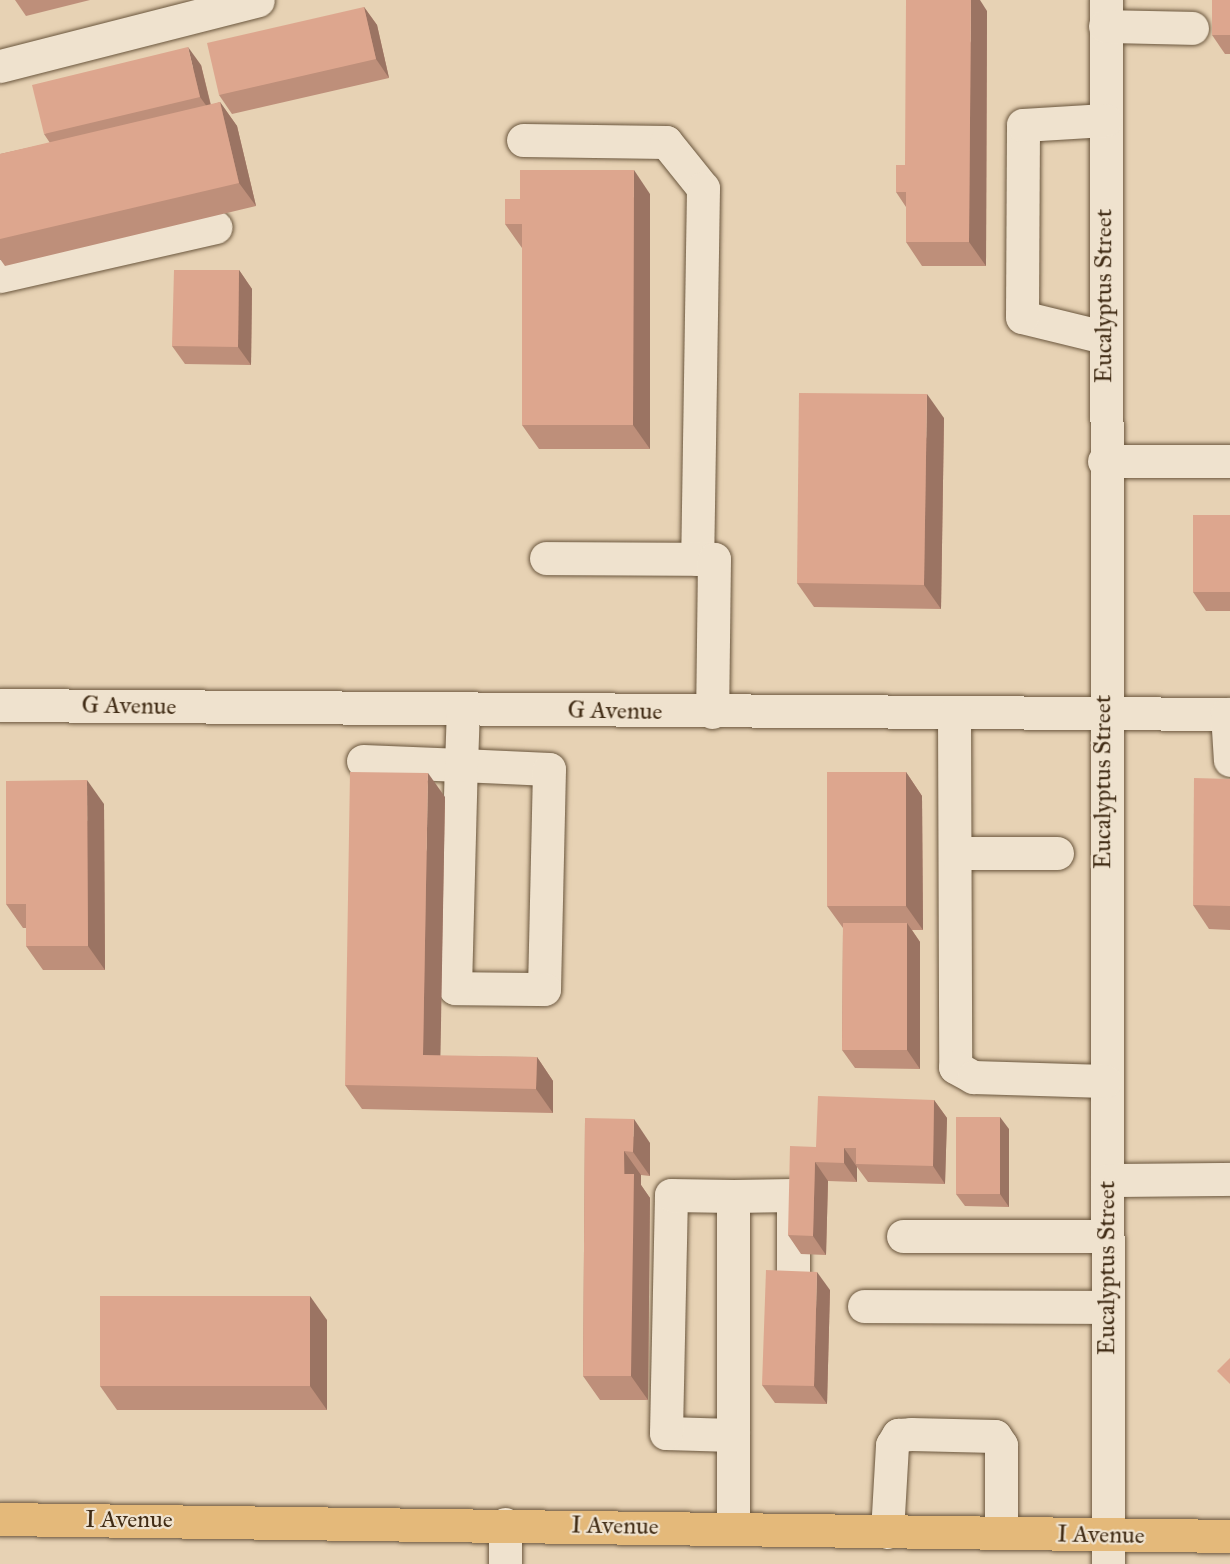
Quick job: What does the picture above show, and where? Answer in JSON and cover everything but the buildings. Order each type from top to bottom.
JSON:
[{"type":"main road","name":"I Avenue","points":[[0,1519],[505,1524],[1001,1533],[1108,1549],[1230,1536]]},
{"type":"street","points":[[1,62],[258,0]]},
{"type":"street","points":[[1106,13],[1192,28]]},
{"type":"street","name":"Eucalyptus Street","points":[[1106,13],[1103,716],[1108,1549]]},
{"type":"street","points":[[1104,337],[1022,317],[1023,124],[1105,120]]},
{"type":"street","points":[[522,140],[666,142],[703,188],[697,559]]},
{"type":"street","points":[[0,276],[216,227]]},
{"type":"street","points":[[1104,461],[1230,461]]},
{"type":"street","points":[[546,558],[714,559],[712,712]]},
{"type":"street","name":"G Avenue","points":[[0,705],[1103,716],[1229,714]]},
{"type":"street","points":[[363,761],[461,765],[549,769],[544,989],[455,987],[461,765],[463,709]]},
{"type":"street","points":[[954,714],[955,1067],[972,1077],[1105,1081]]},
{"type":"street","points":[[1229,714],[1230,760]]},
{"type":"street","points":[[955,853],[1057,853]]},
{"type":"street","points":[[1107,1180],[1230,1179]]},
{"type":"street","points":[[733,1435],[666,1432],[670,1195],[793,1196],[793,1286]]},
{"type":"street","points":[[733,1196],[733,1528]]},
{"type":"street","points":[[903,1236],[1106,1236]]},
{"type":"street","points":[[864,1306],[1107,1306]]},
{"type":"street","points":[[887,1532],[892,1445],[898,1436],[911,1434],[995,1436],[1001,1445],[1001,1533]]},
{"type":"street","points":[[505,1524],[505,1564]]}]
